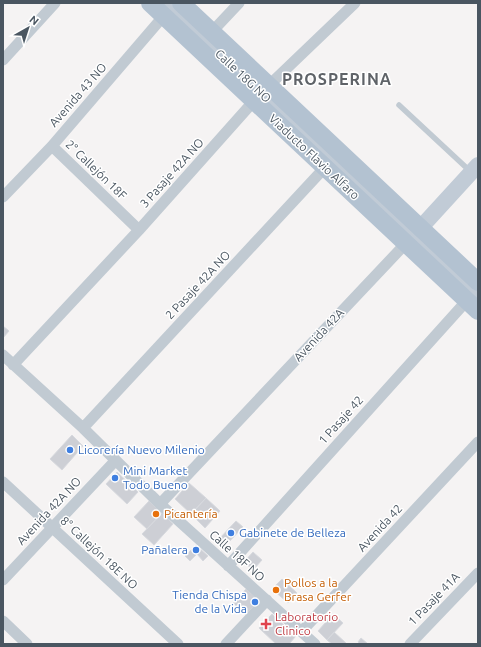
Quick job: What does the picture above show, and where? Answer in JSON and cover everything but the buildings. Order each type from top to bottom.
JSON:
[{"type":"main road","name":"Viaducto Flavio Alfaro","points":[[150,3],[478,311]]},
{"type":"main road","name":"Viaducto Flavio Alfaro","points":[[172,5],[477,290]]},
{"type":"street","points":[[3,60],[55,3]]},
{"type":"street","points":[[204,40],[239,3]]},
{"type":"street","name":"3 Pasaje 42A NO","points":[[13,365],[139,230],[261,93],[355,3]]},
{"type":"street","name":"Calle 18G NO","points":[[172,5],[204,40],[413,236],[477,290]]},
{"type":"street","name":"Avenida 43 NO","points":[[3,197],[52,146],[172,5]]},
{"type":"street","name":"2° Callejón 18F","points":[[52,146],[139,230]]},
{"type":"street","name":"2 Pasaje 42A NO","points":[[83,428],[332,160]]},
{"type":"street","name":"Avenida 42A","points":[[160,504],[475,169]]},
{"type":"street","name":"1 Pasaje 42","points":[[228,566],[477,290]]},
{"type":"street","name":"Calle 18F NO","points":[[3,355],[83,428],[160,504],[315,644]]},
{"type":"street","name":"Avenida 42","points":[[302,632],[478,442]]},
{"type":"street","name":"Avenida 42A NO","points":[[3,580],[115,461]]},
{"type":"street","name":"8° Callejón 18E NO","points":[[3,482],[178,644]]},
{"type":"street","name":"1 Pasaje 41A","points":[[410,644],[478,573]]},
{"type":"street","points":[[226,644],[266,600]]},
{"type":"street","points":[[3,621],[27,644]]},
{"type":"lane","points":[[400,105],[475,169]]},
{"type":"place","name":"Licorería Nuevo Milenio","points":[[70,450]]},
{"type":"place","name":"Mini Market Todo Bueno","points":[[115,478]]},
{"type":"place","name":"Picantería","points":[[156,514]]},
{"type":"place","name":"Gabinete de Belleza","points":[[231,533]]},
{"type":"place","name":"Pañalera","points":[[196,550]]},
{"type":"place","name":"Pollos a la Brasa Gerfer","points":[[276,590]]},
{"type":"place","name":"Tienda Chispa de la Vida","points":[[255,602]]},
{"type":"place","name":"Laboratorio Clinico","points":[[266,624]]},
{"type":"district","name":"PROSPERINA","points":[[337,79]]}]
